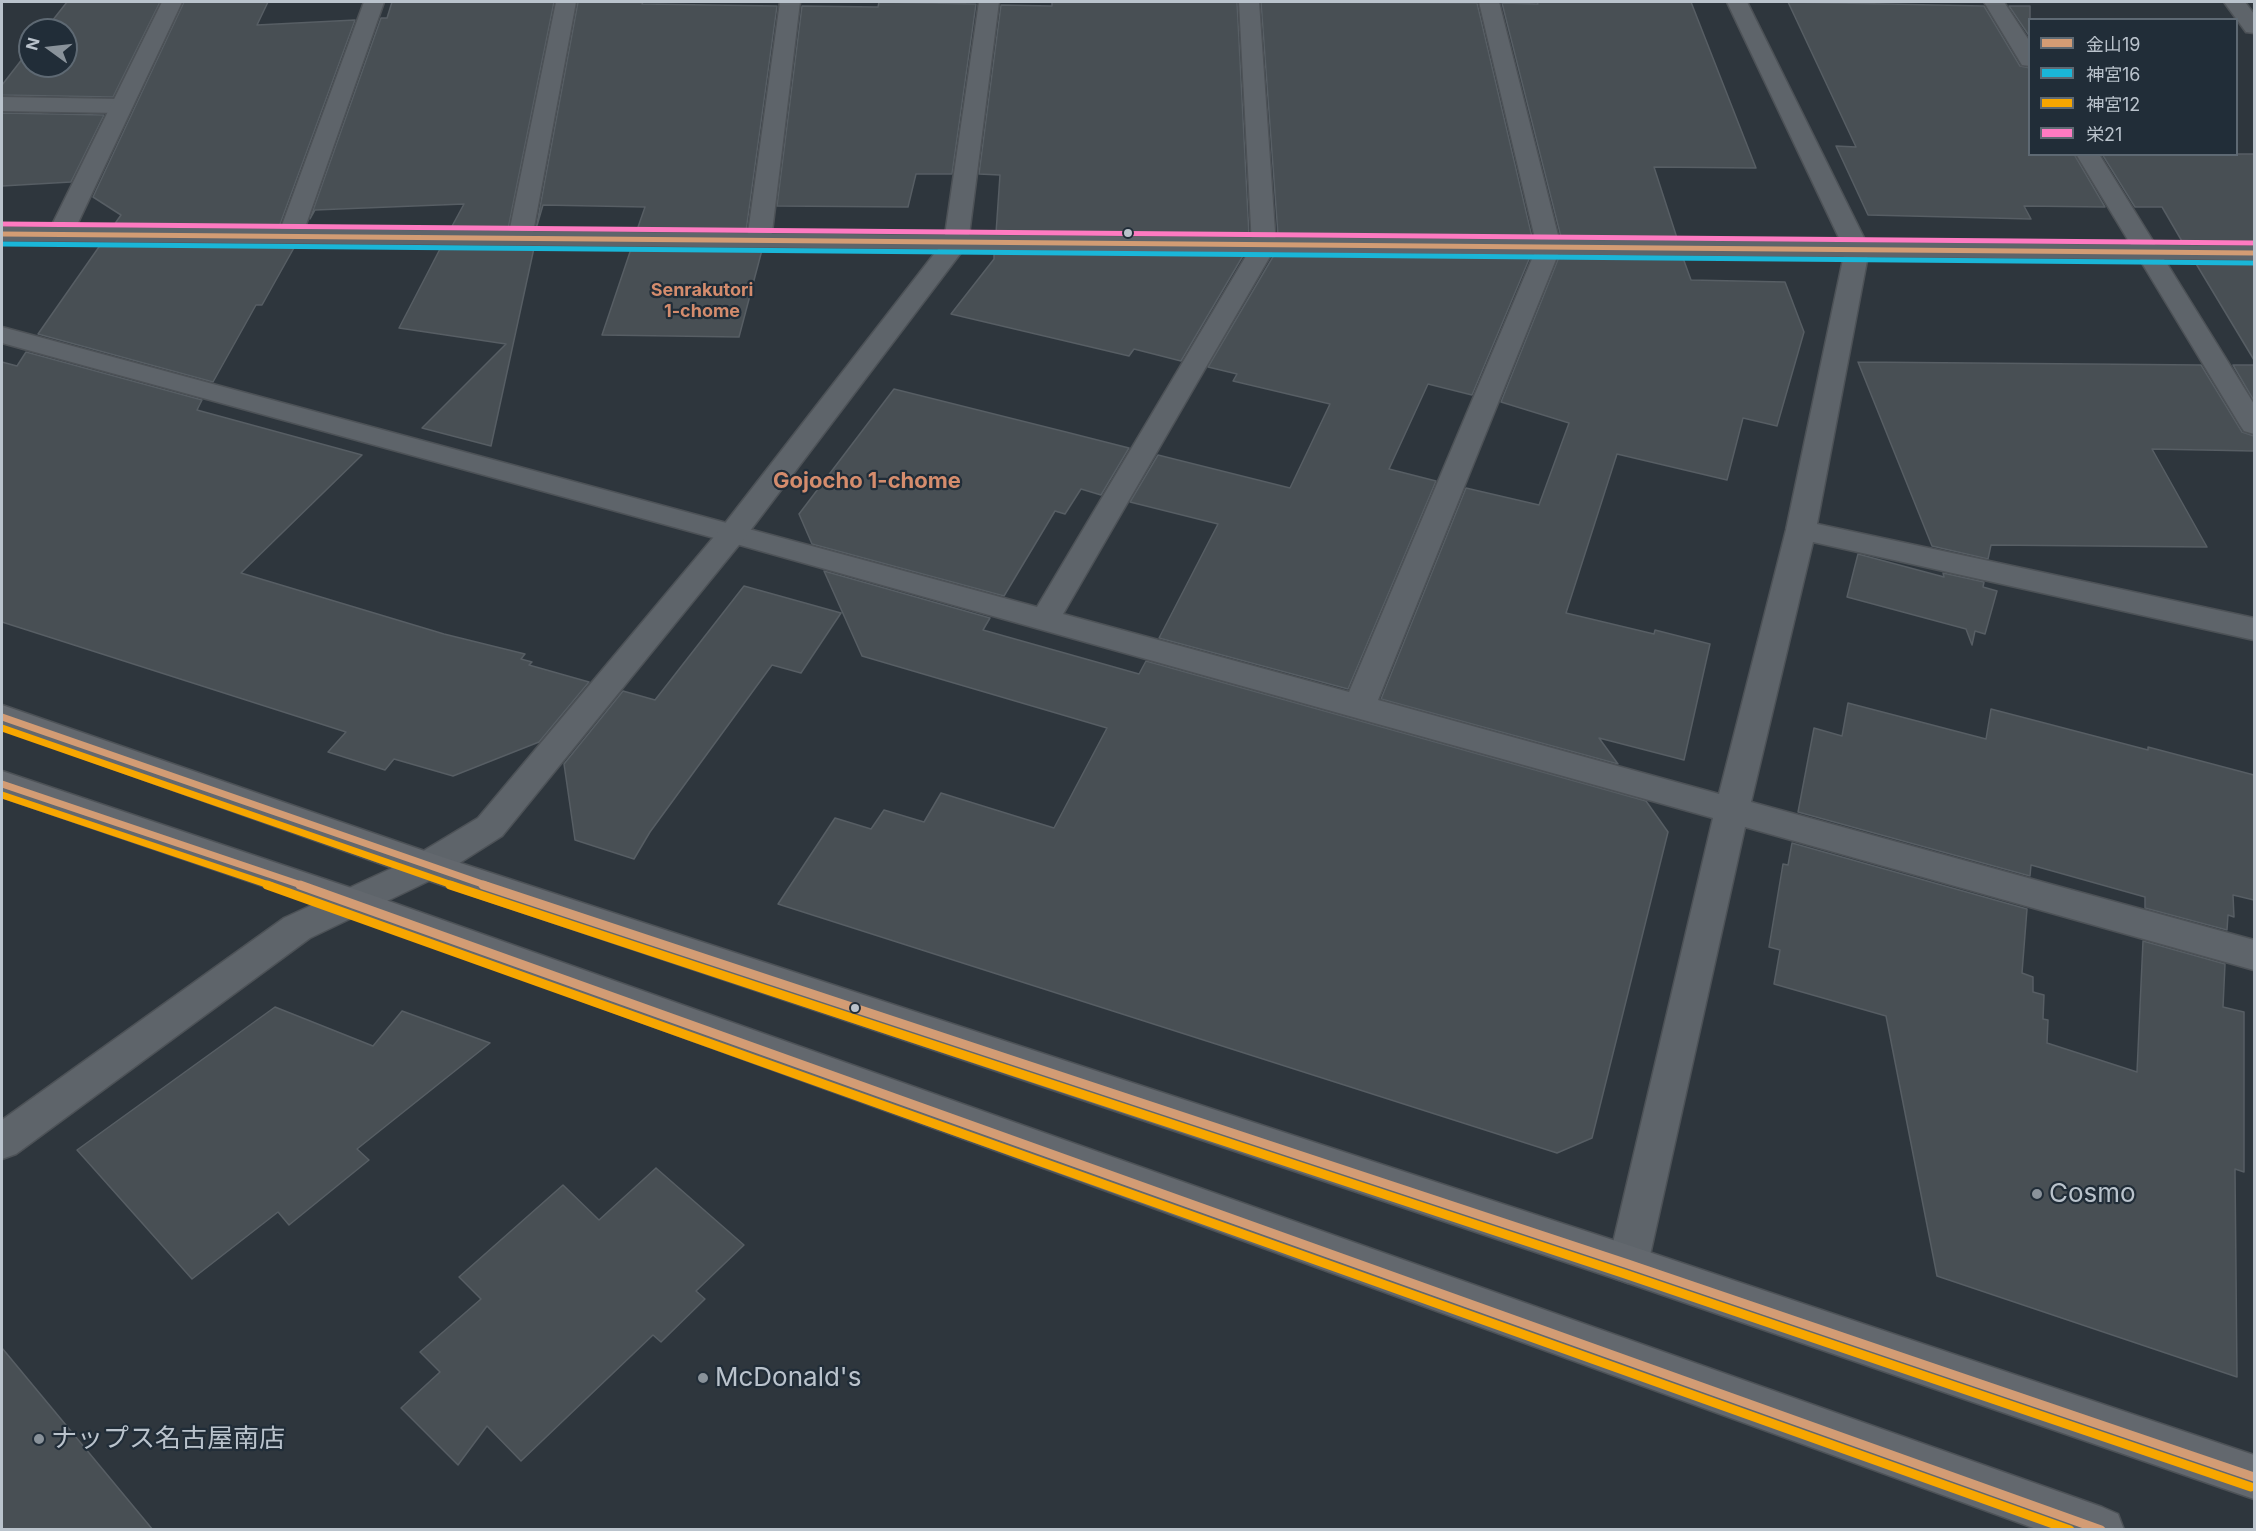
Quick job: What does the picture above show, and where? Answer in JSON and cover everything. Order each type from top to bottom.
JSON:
[{"type":"main road","points":[[2,717],[427,866],[1628,1264],[2254,1477]]},
{"type":"main road","points":[[2,784],[351,902],[2102,1530]]},
{"type":"street","points":[[60,234],[119,106],[172,2]]},
{"type":"street","points":[[290,236],[374,2]]},
{"type":"street","points":[[520,238],[566,2]]},
{"type":"street","points":[[759,240],[790,2]]},
{"type":"street","points":[[2,1142],[297,928],[427,866],[490,828],[734,533],[956,242],[989,2]]},
{"type":"street","points":[[1045,620],[1263,246],[1249,2]]},
{"type":"street","points":[[1359,706],[1549,247],[1489,2]]},
{"type":"street","points":[[1628,1264],[1731,810],[1801,530],[1857,250],[1737,2]]},
{"type":"street","points":[[1994,2],[2028,57]]},
{"type":"street","points":[[2234,2],[2254,27]]},
{"type":"street","points":[[2,104],[119,106]]},
{"type":"street","points":[[2088,156],[2254,425]]},
{"type":"street","points":[[2,234],[2254,253]]},
{"type":"street","points":[[2,335],[734,533],[2254,956]]},
{"type":"street","points":[[1801,530],[2254,629]]},
{"type":"building","points":[[67,2],[160,2],[113,97],[2,95],[2,85],[18,64],[18,78],[78,78],[78,18],[54,18]]},
{"type":"building","points":[[184,2],[268,2],[257,25],[355,20],[279,227],[114,225],[121,215],[93,197]]},
{"type":"building","points":[[392,2],[554,2],[508,229],[451,228],[464,204],[315,210],[310,219],[381,18],[387,18]]},
{"type":"building","points":[[578,2],[777,6],[746,231],[637,230],[645,207],[543,205],[536,229]]},
{"type":"building","points":[[879,2],[976,4],[952,174],[916,174],[908,207],[777,206],[802,6],[878,7]]},
{"type":"building","points":[[1052,2],[1237,2],[1249,235],[996,233],[1000,175],[979,174],[1001,5],[1052,6]]},
{"type":"building","points":[[1261,2],[1477,3],[1532,237],[1278,235]]},
{"type":"building","points":[[1537,2],[1691,2],[1756,168],[1654,167],[1677,238],[1561,237],[1502,3],[1538,4]]},
{"type":"building","points":[[1788,2],[1984,6],[2020,66],[2028,68],[2028,156],[2075,156],[2105,207],[2024,206],[2031,219],[1868,215],[1836,146],[1856,147]]},
{"type":"building","points":[[2009,6],[2030,6],[2028,34]]},
{"type":"building","points":[[2,113],[104,115],[71,182],[2,186]]},
{"type":"building","points":[[2254,154],[2254,244],[2183,243],[2162,207],[2135,207],[2103,156]]},
{"type":"building","points":[[101,244],[295,246],[262,305],[256,305],[213,382],[38,334]]},
{"type":"building","points":[[441,247],[534,248],[491,446],[422,428],[506,344],[399,328]]},
{"type":"building","points":[[631,249],[762,250],[739,337],[602,335]]},
{"type":"building","points":[[994,252],[1244,254],[1181,361],[1134,349],[1129,356],[951,314],[994,259]]},
{"type":"building","points":[[1274,255],[1530,257],[1472,395],[1428,384],[1389,469],[1436,481],[1348,689],[1159,638],[1218,524],[1130,502],[1158,455],[1290,488],[1330,404],[1233,381],[1237,374],[1208,367]]},
{"type":"building","points":[[1559,257],[1683,258],[1691,280],[1785,282],[1804,332],[1777,426],[1743,418],[1727,480],[1617,454],[1566,613],[1654,634],[1655,630],[1710,644],[1684,760],[1599,738],[1618,764],[1381,699],[1466,488],[1539,505],[1569,423],[1501,402]]},
{"type":"building","points":[[2195,262],[2254,262],[2254,360]]},
{"type":"building","points":[[26,352],[202,400],[197,410],[362,455],[241,573],[444,634],[525,654],[521,659],[532,662],[529,665],[589,682],[539,742],[453,776],[394,759],[385,770],[328,752],[346,732],[2,622],[2,362],[17,366]]},
{"type":"building","points":[[1858,362],[2201,365],[2242,432],[2254,436],[2254,451],[2152,449],[2207,547],[1991,545],[1988,559],[1932,546]]},
{"type":"building","points":[[2233,365],[2254,365],[2254,401]]},
{"type":"building","points":[[894,389],[1129,448],[1101,495],[1081,489],[1065,514],[1055,511],[1004,596],[812,544],[799,514]]},
{"type":"building","points":[[1858,554],[1944,577],[1943,573],[1984,582],[1983,587],[1997,591],[1985,634],[1975,631],[1972,645],[1966,629],[1847,597]]},
{"type":"building","points":[[824,571],[990,618],[983,630],[1139,674],[1146,661],[1646,801],[1668,832],[1592,1138],[1557,1153],[778,904],[835,818],[871,829],[884,810],[924,822],[941,793],[1054,828],[1107,728],[862,656]]},
{"type":"building","points":[[744,586],[841,613],[801,673],[772,665],[650,832],[634,859],[575,840],[564,764],[623,691],[655,700]]},
{"type":"building","points":[[1848,703],[1986,739],[1991,709],[2254,775],[2254,900],[2233,895],[2234,917],[2228,915],[2227,930],[2145,908],[2145,897],[2031,865],[2030,876],[1798,812],[1814,728],[1842,736]]},
{"type":"building","points":[[1792,843],[2027,909],[2022,973],[2033,977],[2033,992],[2044,995],[2043,1019],[2048,1020],[2047,1043],[2137,1072],[2143,941],[2225,964],[2223,1007],[2244,1012],[2244,1172],[2235,1169],[2237,1377],[1937,1276],[1886,1016],[1774,984],[1780,950],[1769,947],[1783,864],[1788,865]]},
{"type":"building","points":[[275,1007],[373,1046],[402,1011],[490,1043],[357,1149],[369,1160],[289,1225],[278,1212],[192,1279],[77,1150]]},
{"type":"building","points":[[656,1168],[744,1245],[696,1291],[705,1299],[661,1342],[653,1335],[521,1461],[487,1426],[458,1465],[401,1408],[440,1372],[420,1352],[481,1299],[459,1277],[563,1185],[599,1220]]},
{"type":"building","name":"ナップス名古屋南店","points":[[2,1348],[153,1530],[2,1530]]},
{"type":"transit line","name":"栄21","points":[[2,224],[2254,243]]},
{"type":"transit line","name":"金山19","points":[[2,234],[2254,253]]},
{"type":"transit line","name":"神宮16","points":[[2,244],[2254,263]]},
{"type":"transit line","name":"金山19","points":[[2,717],[427,866],[1628,1264],[2254,1477]]},
{"type":"transit line","name":"神宮12","points":[[2,728],[424,876],[1625,1274],[2251,1487]]},
{"type":"transit line","name":"金山19","points":[[2,784],[351,902],[2101,1530]]},
{"type":"transit line","name":"神宮12","points":[[2,795],[348,912],[2070,1530]]},
{"type":"place","name":"Cosmo","points":[[2037,1194]]},
{"type":"place","name":"McDonald's","points":[[703,1378]]},
{"type":"place","name":"ナップス名古屋南店","points":[[39,1439]]},
{"type":"district","name":"Senrakutori 1-chome","points":[[702,301]]},
{"type":"district","name":"Gojocho 1-chome","points":[[867,481]]}]
